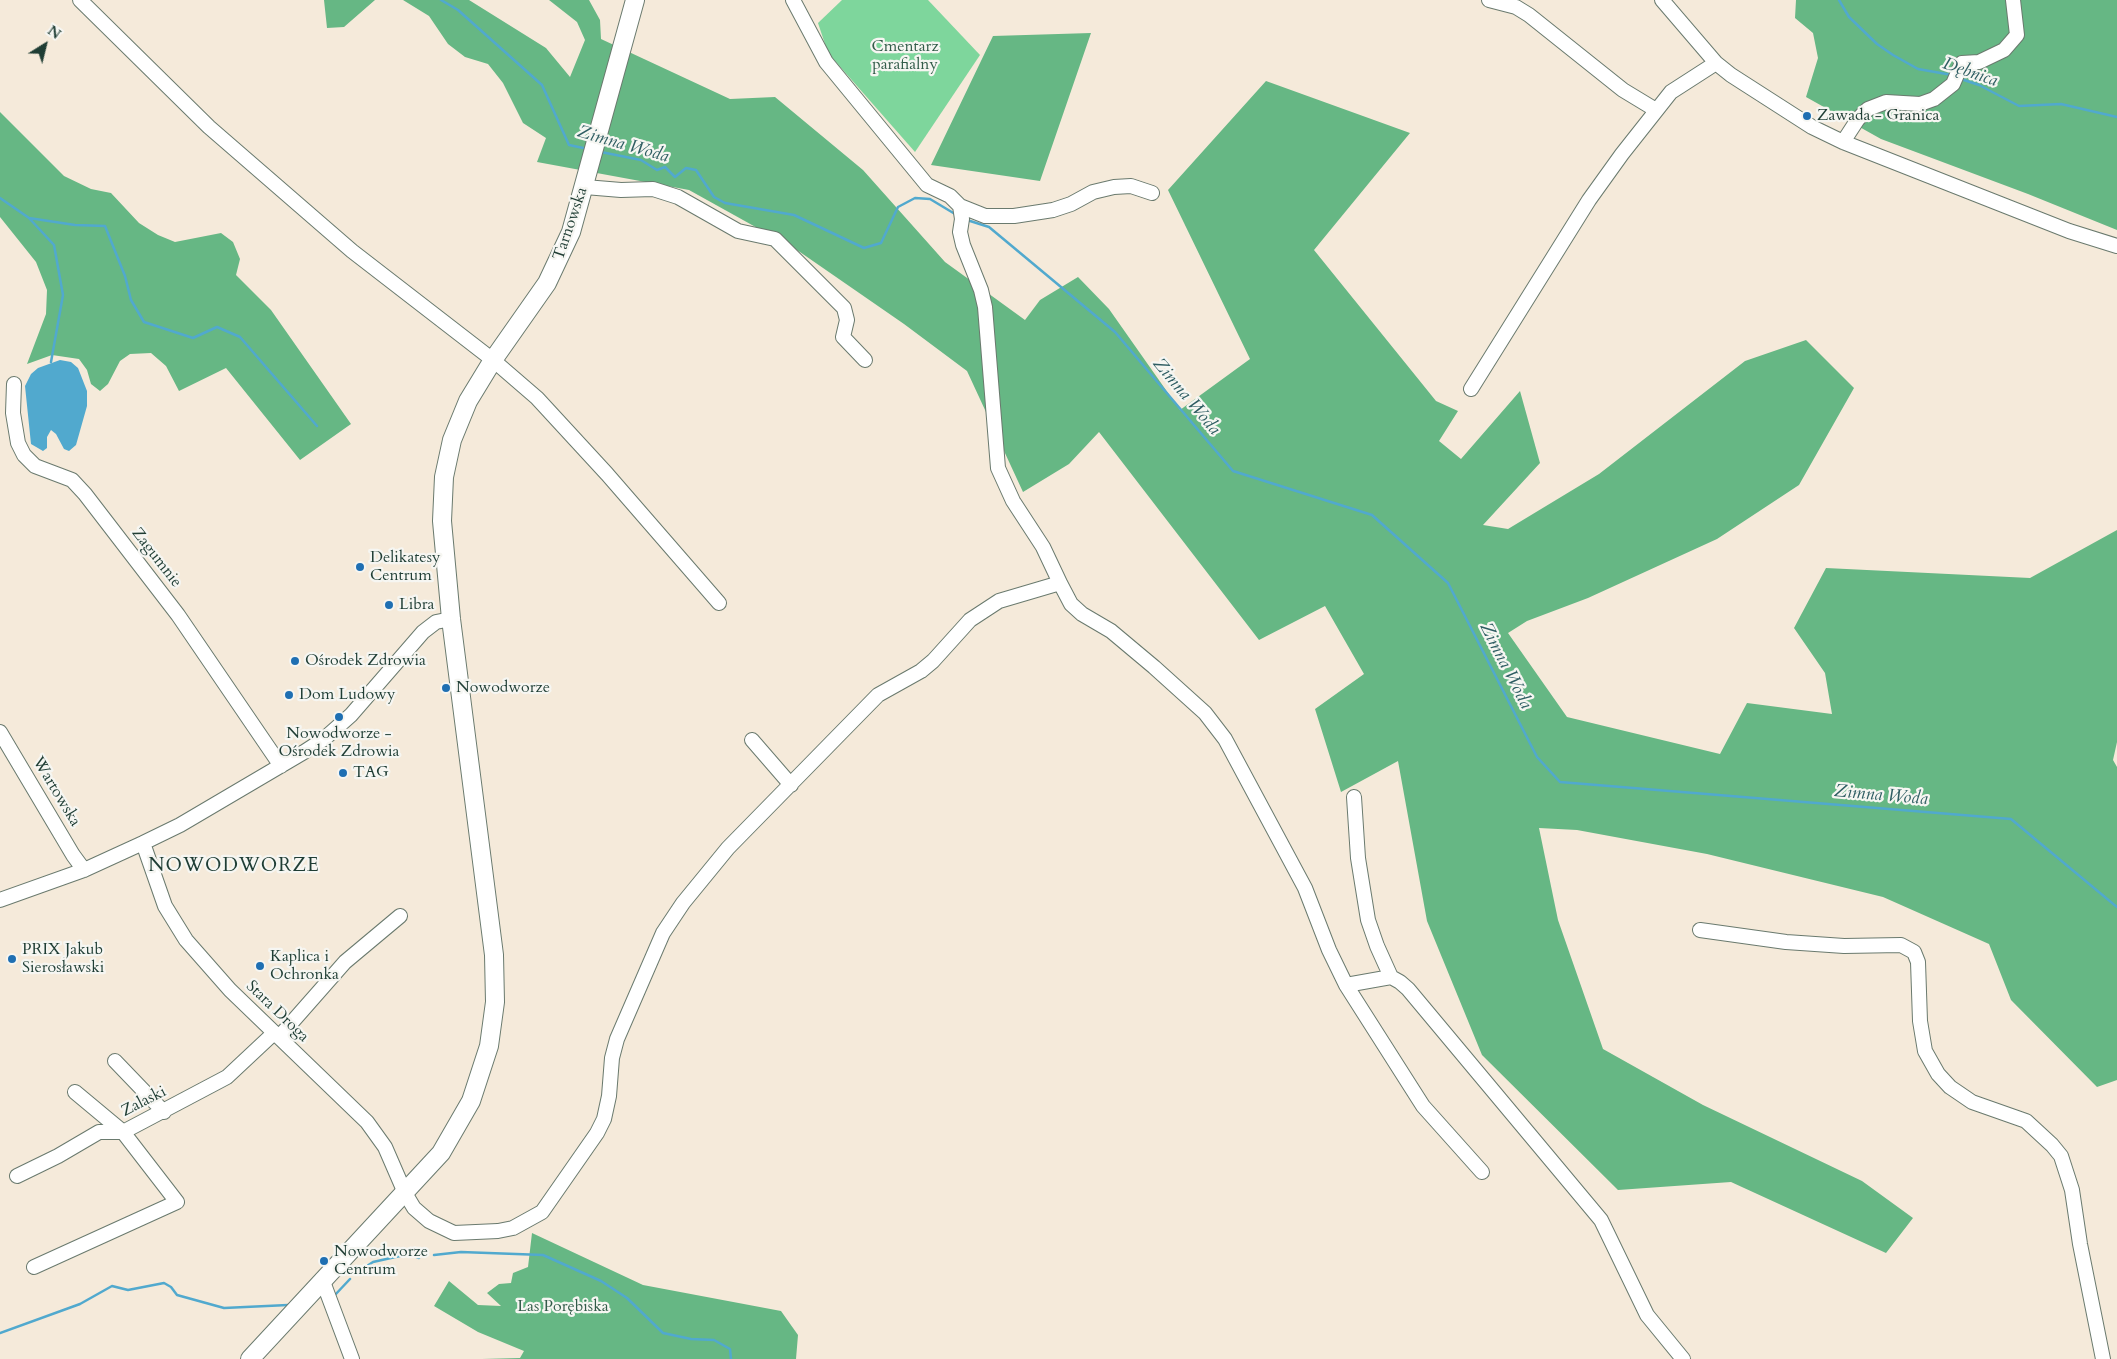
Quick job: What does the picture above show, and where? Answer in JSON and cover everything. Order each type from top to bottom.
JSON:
[{"type":"main road","name":"Tarnowska","points":[[250,1359],[441,1153],[459,1124],[477,1084],[494,1027],[494,955],[451,619],[444,550],[443,490],[447,462],[458,425],[468,401],[493,360],[557,266],[571,232],[585,187],[635,0]]},
{"type":"street","points":[[80,0],[216,134],[352,251],[493,360],[537,398],[719,603]]},
{"type":"street","points":[[793,0],[826,62],[928,185],[950,196],[960,206],[985,216],[1014,216],[1053,210],[1071,204],[1093,192],[1114,187],[1131,186],[1152,193]]},
{"type":"street","points":[[1489,0],[1516,7],[1529,15],[1623,90],[1656,110]]},
{"type":"street","points":[[1662,0],[1716,62],[1731,75],[1789,114],[1843,142],[2069,231],[2117,246]]},
{"type":"street","points":[[1843,142],[1868,109],[1886,102],[1920,104],[1934,99],[1953,84],[1962,63],[1979,62],[2004,50],[2017,35],[2013,0]]},
{"type":"street","points":[[1471,389],[1589,200],[1656,110],[1671,92],[1716,62]]},
{"type":"street","points":[[585,187],[621,190],[654,189],[678,197],[738,231],[775,239],[844,308],[847,320],[843,337],[865,360]]},
{"type":"street","points":[[960,206],[963,246],[981,290],[985,307],[998,468],[1013,501],[1043,547],[1060,583],[1076,609],[1111,631],[1154,667],[1205,713],[1225,739],[1305,888],[1329,950],[1346,985],[1388,1048],[1423,1106],[1482,1172]]},
{"type":"street","name":"Zagumnie","points":[[14,384],[13,413],[18,443],[24,455],[35,466],[72,480],[85,494],[178,615],[281,766]]},
{"type":"street","name":"Stara Droga","points":[[143,843],[165,906],[175,924],[230,990],[368,1122],[386,1146],[405,1193],[414,1208],[429,1221],[454,1233],[498,1231],[519,1225],[542,1212],[590,1145],[604,1119],[617,1039],[663,933],[683,903],[728,848],[878,695],[921,671],[970,620],[1000,601],[1060,583]]},
{"type":"street","points":[[0,900],[84,870],[143,843],[180,825],[281,766],[324,739],[351,715],[429,626],[436,622],[451,619]]},
{"type":"street","name":"Wartowska","points":[[0,732],[73,855],[84,870]]},
{"type":"street","points":[[752,740],[791,785]]},
{"type":"street","points":[[1354,797],[1358,858],[1368,920],[1391,977],[1400,982],[1432,1017],[1600,1220],[1648,1315],[1683,1359]]},
{"type":"street","name":"Zalaski","points":[[17,1176],[58,1156],[100,1132],[124,1132],[227,1077],[277,1035],[345,962],[400,916]]},
{"type":"street","points":[[1700,930],[1786,942],[1844,946],[1901,945],[1914,952],[1918,962],[1920,1021],[1925,1051],[1938,1074],[1950,1087],[1972,1102],[2026,1121],[2046,1138],[2061,1156],[2072,1190],[2080,1244],[2103,1359]]},
{"type":"street","points":[[1346,985],[1391,977]]},
{"type":"street","points":[[115,1061],[164,1112]]},
{"type":"street","points":[[34,1267],[177,1202],[124,1132],[75,1092]]},
{"type":"street","points":[[322,1280],[352,1359]]},
{"type":"green space","points":[[324,0],[375,0],[344,27],[327,28]]},
{"type":"green space","points":[[403,0],[469,0],[546,48],[570,77],[585,40],[577,22],[549,0],[589,0],[600,20],[601,39],[730,99],[775,97],[863,170],[945,262],[1025,320],[1040,300],[1078,277],[1109,309],[1180,410],[1250,359],[1168,190],[1266,81],[1410,133],[1314,250],[1436,401],[1458,411],[1439,441],[1461,459],[1520,391],[1540,463],[1483,525],[1508,529],[1599,474],[1745,361],[1806,340],[1854,388],[1799,485],[1717,539],[1588,598],[1527,621],[1508,633],[1567,717],[1720,754],[1747,703],[1832,714],[1825,673],[1794,628],[1826,568],[2030,578],[2117,530],[2117,742],[2113,760],[2117,767],[2117,1080],[2097,1087],[2011,1000],[1989,944],[1883,897],[1707,854],[1577,830],[1539,828],[1558,920],[1603,1049],[1703,1105],[1862,1181],[1913,1218],[1886,1253],[1731,1182],[1618,1190],[1482,1055],[1427,921],[1398,761],[1341,792],[1315,709],[1364,674],[1325,606],[1259,640],[1099,432],[1069,464],[1023,492],[967,371],[904,324],[797,250],[689,190],[537,162],[546,138],[523,123],[503,83],[488,64],[465,57],[448,44],[429,16]]},
{"type":"green space","name":"Cmentarz parafialny","points":[[842,0],[928,0],[980,55],[915,152],[828,53],[818,23]]},
{"type":"green space","points":[[1796,0],[2117,0],[2117,230],[2028,194],[1881,139],[1806,97],[1818,58],[1813,33],[1795,18]]},
{"type":"green space","points":[[1091,33],[1040,181],[931,165],[993,36]]},
{"type":"green space","points":[[0,112],[64,176],[91,189],[111,193],[139,223],[158,235],[175,242],[221,233],[233,242],[240,259],[236,275],[271,310],[351,424],[300,460],[226,368],[179,391],[166,366],[151,353],[130,354],[120,361],[108,384],[100,391],[91,384],[87,370],[79,359],[52,355],[27,364],[46,314],[47,290],[36,262],[0,217]]},
{"type":"green space","name":"Las Porębiska","points":[[532,1233],[643,1285],[781,1311],[798,1335],[796,1359],[482,1359],[520,1358],[524,1351],[478,1332],[434,1306],[449,1281],[478,1305],[501,1306],[487,1293],[499,1284],[511,1283],[513,1273],[528,1267]]},
{"type":"water","points":[[60,360],[71,362],[78,368],[87,391],[87,406],[76,445],[69,451],[64,449],[56,434],[51,430],[47,437],[47,448],[43,451],[31,444],[25,386],[31,374],[38,368]]},
{"type":"waterway","name":"Zimna Woda","points":[[441,0],[458,10],[542,85],[569,145],[588,149]]},
{"type":"waterway","name":"Dębnica","points":[[1839,0],[1849,17],[1877,44],[1893,55],[1918,69],[1952,75]]},
{"type":"waterway","name":"Dębnica","points":[[1961,79],[1979,85],[2019,106],[2061,104],[2117,117]]},
{"type":"waterway","name":"Zimna Woda","points":[[601,152],[641,160],[657,170],[665,167],[675,177],[686,168],[696,170],[714,197],[725,203],[794,215],[864,248],[881,243],[898,207],[915,198],[930,199],[955,214]]},
{"type":"waterway","points":[[0,198],[29,218],[75,225],[105,226],[125,276],[131,300],[144,322],[193,338],[217,327],[240,337],[317,426]]},
{"type":"waterway","points":[[29,218],[54,245],[63,295],[51,362]]},
{"type":"waterway","name":"Zimna Woda","points":[[967,220],[989,227],[1115,332],[1233,471],[1372,515],[1448,583],[1537,757],[1560,782],[2011,819],[2117,907]]},
{"type":"waterway","points":[[434,1255],[461,1252],[543,1255],[601,1281],[627,1298],[663,1333],[691,1339],[714,1340],[730,1349],[731,1359]]},
{"type":"waterway","points":[[358,1272],[373,1262],[409,1254],[419,1258]]},
{"type":"waterway","points":[[334,1296],[350,1279]]},
{"type":"waterway","points":[[0,1333],[80,1304],[112,1286],[128,1290],[164,1283],[171,1287],[177,1295],[224,1308],[288,1305]]},
{"type":"place","name":"Zawada - Granica","points":[[1807,116]]},
{"type":"place","name":"Delikatesy Centrum","points":[[360,567]]},
{"type":"place","name":"Libra","points":[[389,605]]},
{"type":"place","name":"Ośrodek Zdrowia","points":[[295,661]]},
{"type":"place","name":"Nowodworze","points":[[446,688]]},
{"type":"place","name":"Dom Ludowy","points":[[289,695]]},
{"type":"place","name":"Nowodworze - Ośrodek Zdrowia","points":[[339,717]]},
{"type":"place","name":"TAG","points":[[343,773]]},
{"type":"place","name":"PRIX Jakub Sierosławski","points":[[12,959]]},
{"type":"place","name":"Kaplica i Ochronka","points":[[260,966]]},
{"type":"place","name":"Nowodworze Centrum","points":[[324,1261]]},
{"type":"district","name":"NOWODWORZE","points":[[234,867]]}]
